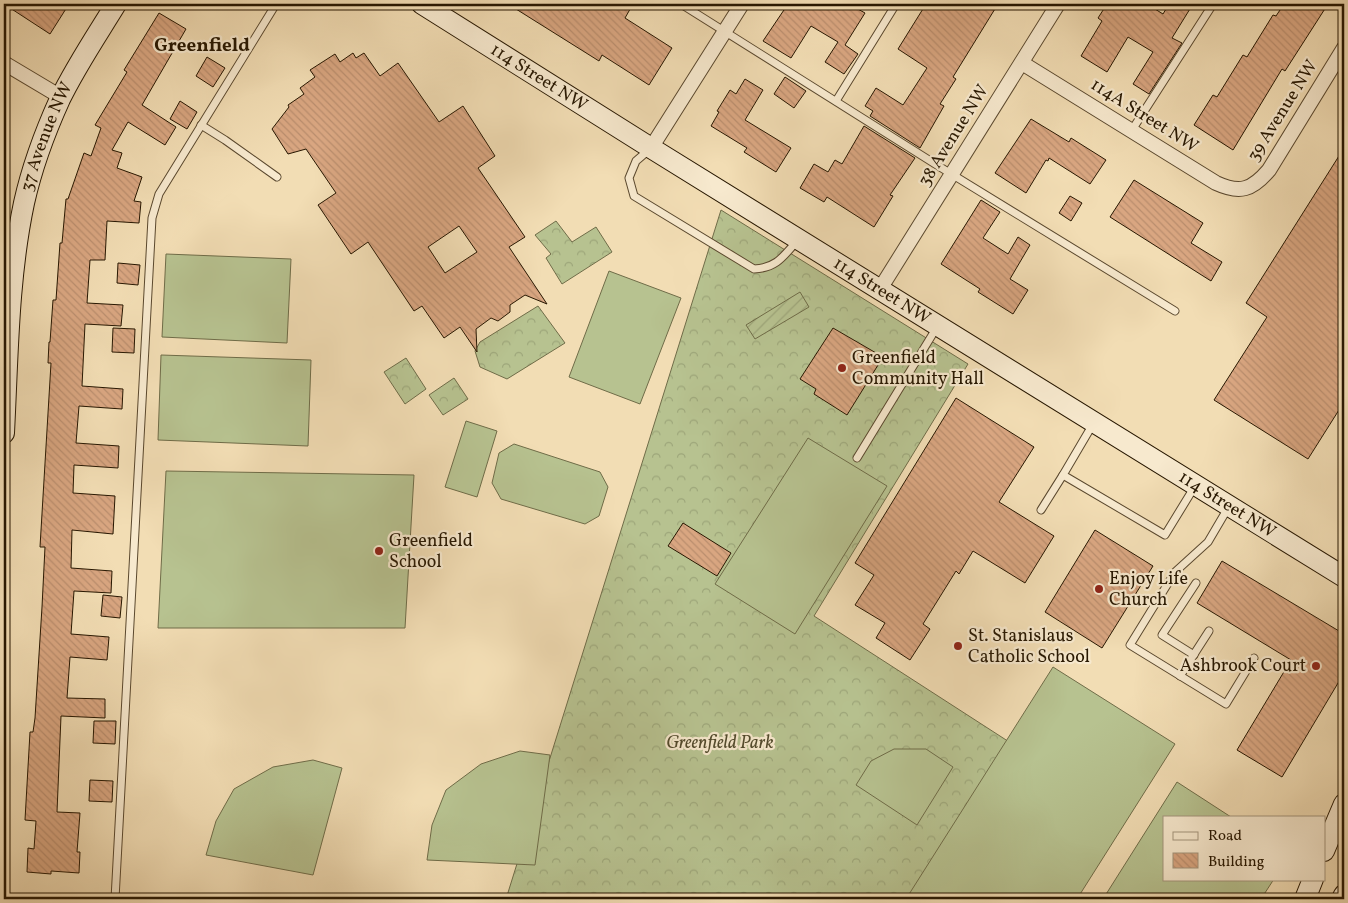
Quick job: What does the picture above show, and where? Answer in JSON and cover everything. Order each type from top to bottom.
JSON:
[{"type":"street","name":"37 Avenue NW","points":[[4,433],[11,290],[24,201],[38,156],[61,97],[116,4]]},
{"type":"street","points":[[651,148],[742,4]]},
{"type":"street","name":"38 Avenue NW","points":[[880,289],[1058,4]]},
{"type":"street","name":"114 Street NW","points":[[426,5],[651,148],[1344,577]]},
{"type":"street","name":"39 Avenue NW","points":[[1248,188],[1256,185],[1269,170],[1344,48]]},
{"type":"street","name":"114A Street NW","points":[[1022,62],[1216,184],[1230,189],[1248,188]]},
{"type":"street","points":[[4,63],[61,97]]},
{"type":"street","points":[[1326,846],[1344,804]]},
{"type":"street","points":[[1305,899],[1313,880]]},
{"type":"street","points":[[1342,899],[1344,895]]},
{"type":"lane","points":[[116,899],[152,218],[159,194],[276,4]]},
{"type":"lane","points":[[681,4],[1174,311]]},
{"type":"lane","points":[[836,101],[896,4]]},
{"type":"lane","points":[[1132,130],[1213,4]]},
{"type":"lane","points":[[201,125],[277,177]]},
{"type":"lane","points":[[651,148],[636,161],[629,178],[634,196],[754,269],[765,268],[775,264],[798,239]]},
{"type":"lane","points":[[857,458],[938,325]]},
{"type":"lane","points":[[1041,510],[1095,422]]},
{"type":"lane","points":[[1063,475],[1165,535],[1196,485]]},
{"type":"lane","points":[[1229,506],[1208,542],[1175,572],[1130,645],[1226,704],[1254,658]]},
{"type":"lane","points":[[1194,655],[1162,635],[1196,583]]},
{"type":"lane","points":[[1180,676],[1209,631]]},
{"type":"green space","name":"Greenfield Park","points":[[721,210],[968,364],[814,616],[1096,798],[1063,899],[506,899]]},
{"type":"green space","points":[[556,221],[572,242],[596,227],[612,252],[562,284],[546,258],[551,254],[535,235]]},
{"type":"green space","points":[[166,254],[291,259],[287,343],[162,337]]},
{"type":"green space","points":[[609,271],[681,298],[640,404],[569,377]]},
{"type":"green space","points":[[800,292],[809,307],[755,339],[746,325]]},
{"type":"green space","points":[[538,306],[565,343],[507,379],[480,367],[475,351],[480,342]]},
{"type":"green space","points":[[161,355],[311,360],[308,446],[158,440]]},
{"type":"green space","points":[[406,358],[426,389],[405,404],[384,372]]},
{"type":"green space","points":[[454,378],[468,399],[443,415],[429,395]]},
{"type":"green space","points":[[466,421],[497,431],[477,497],[445,487]]},
{"type":"green space","points":[[808,438],[887,486],[795,634],[715,584]]},
{"type":"green space","points":[[514,444],[600,472],[608,487],[599,516],[585,524],[501,499],[492,483],[499,453]]},
{"type":"green space","points":[[166,471],[414,475],[405,628],[158,628]]},
{"type":"green space","points":[[1053,667],[1175,744],[1077,899],[906,899]]},
{"type":"green space","points":[[894,749],[926,749],[953,767],[917,825],[856,785],[871,761]]},
{"type":"green space","points":[[520,751],[550,755],[535,865],[427,860],[432,825],[446,790],[481,764]]},
{"type":"green space","points":[[313,760],[342,768],[313,875],[206,855],[216,821],[234,789],[273,767]]},
{"type":"green space","points":[[1177,782],[1229,816],[1163,816],[1163,880],[1273,880],[1261,899],[1103,899]]},
{"type":"building","points":[[4,4],[69,4],[50,34]]},
{"type":"building","points":[[508,4],[633,4],[625,18],[672,48],[649,85],[602,55],[599,61]]},
{"type":"building","points":[[788,4],[849,4],[865,13],[845,45],[858,54],[844,74],[825,62],[838,42],[811,26],[791,58],[763,41]]},
{"type":"building","points":[[926,4],[998,4],[953,77],[956,79],[940,104],[944,106],[920,148],[870,116],[873,111],[865,106],[876,88],[903,105],[927,68],[898,49]]},
{"type":"building","points":[[1107,4],[1147,4],[1163,14],[1169,4],[1193,4],[1172,38],[1182,43],[1149,94],[1133,84],[1153,52],[1128,37],[1107,72],[1081,56],[1102,21],[1098,18]]},
{"type":"building","points":[[1284,4],[1328,4],[1285,71],[1282,69],[1233,150],[1194,125],[1213,95],[1217,97],[1243,55],[1247,57],[1273,15],[1276,16]]},
{"type":"building","points":[[159,13],[186,29],[142,105],[176,127],[165,145],[128,122],[112,150],[122,153],[117,168],[142,177],[134,201],[141,202],[139,223],[107,221],[105,260],[90,260],[87,303],[123,305],[121,326],[85,324],[82,386],[123,389],[122,409],[79,406],[76,443],[119,446],[118,468],[74,465],[73,493],[115,496],[113,534],[72,530],[71,568],[112,571],[111,593],[74,591],[71,634],[109,637],[107,660],[70,657],[67,698],[105,699],[105,718],[61,716],[57,812],[80,813],[77,852],[80,852],[79,873],[51,871],[51,874],[27,872],[28,848],[34,849],[36,821],[25,820],[30,732],[33,732],[35,718],[42,607],[45,547],[40,547],[51,363],[48,363],[49,342],[53,300],[56,300],[60,243],[62,243],[66,199],[68,199],[84,153],[91,156],[101,128],[95,125],[127,72],[124,70]]},
{"type":"building","points":[[353,53],[356,58],[364,53],[380,76],[398,63],[439,122],[463,106],[495,156],[478,168],[525,237],[509,247],[547,304],[525,295],[510,305],[510,312],[498,321],[491,318],[476,329],[477,352],[460,327],[444,338],[422,306],[414,311],[368,242],[351,254],[318,205],[336,193],[306,149],[288,154],[272,129],[289,107],[288,105],[304,94],[300,88],[315,77],[310,70],[335,54],[340,62]],"holes":[[[459,226],[477,252],[445,273],[428,247]]]},
{"type":"building","points":[[207,57],[225,68],[213,87],[196,76]]},
{"type":"building","points":[[785,77],[806,91],[794,108],[774,94]]},
{"type":"building","points":[[745,79],[763,90],[745,120],[791,148],[776,172],[744,152],[747,148],[711,126],[719,112],[717,111],[730,90],[736,94]]},
{"type":"building","points":[[180,101],[197,112],[187,129],[170,119]]},
{"type":"building","points":[[1031,119],[1069,142],[1071,138],[1106,160],[1090,184],[1049,158],[1026,193],[995,173]]},
{"type":"building","points":[[864,126],[915,158],[890,195],[893,196],[874,227],[827,197],[824,202],[800,188],[814,164],[828,172],[835,160],[842,164]]},
{"type":"building","points":[[1344,148],[1344,402],[1308,459],[1214,400],[1267,317],[1246,303]]},
{"type":"building","points":[[1134,180],[1203,223],[1191,243],[1222,262],[1211,281],[1110,217]]},
{"type":"building","points":[[1070,196],[1082,203],[1071,221],[1059,213]]},
{"type":"building","points":[[981,200],[1000,212],[983,238],[1008,254],[1018,237],[1030,245],[1010,279],[1028,290],[1013,314],[978,292],[980,289],[941,264]]},
{"type":"building","points":[[118,263],[140,265],[138,285],[117,283]]},
{"type":"building","points":[[113,328],[135,329],[134,353],[112,352]]},
{"type":"building","name":"Greenfield Community Hall","points":[[833,328],[883,357],[847,415],[814,394],[816,389],[800,379]]},
{"type":"building","name":"St. Stanislaus Catholic School","points":[[956,398],[1034,447],[999,502],[1054,536],[1025,583],[973,551],[959,574],[956,571],[923,624],[930,629],[910,660],[876,638],[885,623],[855,605],[874,575],[855,563]]},
{"type":"building","points":[[683,523],[731,553],[717,576],[668,546]]},
{"type":"building","name":"Enjoy Life Church","points":[[1095,530],[1153,566],[1102,648],[1045,612]]},
{"type":"building","name":"Ashbrook Court","points":[[1222,561],[1344,634],[1344,673],[1282,777],[1237,750],[1291,660],[1197,603]]},
{"type":"building","points":[[103,595],[122,597],[120,618],[101,616]]},
{"type":"building","points":[[94,721],[116,721],[115,744],[93,743]]},
{"type":"building","points":[[90,780],[113,781],[112,802],[89,801]]},
{"type":"place","name":"Greenfield Community Hall","points":[[842,368]]},
{"type":"place","name":"Greenfield School","points":[[379,551]]},
{"type":"place","name":"Enjoy Life Church","points":[[1099,589]]},
{"type":"place","name":"St. Stanislaus Catholic School","points":[[958,646]]},
{"type":"place","name":"Ashbrook Court","points":[[1316,666]]},
{"type":"district","name":"Greenfield","points":[[202,46]]}]
